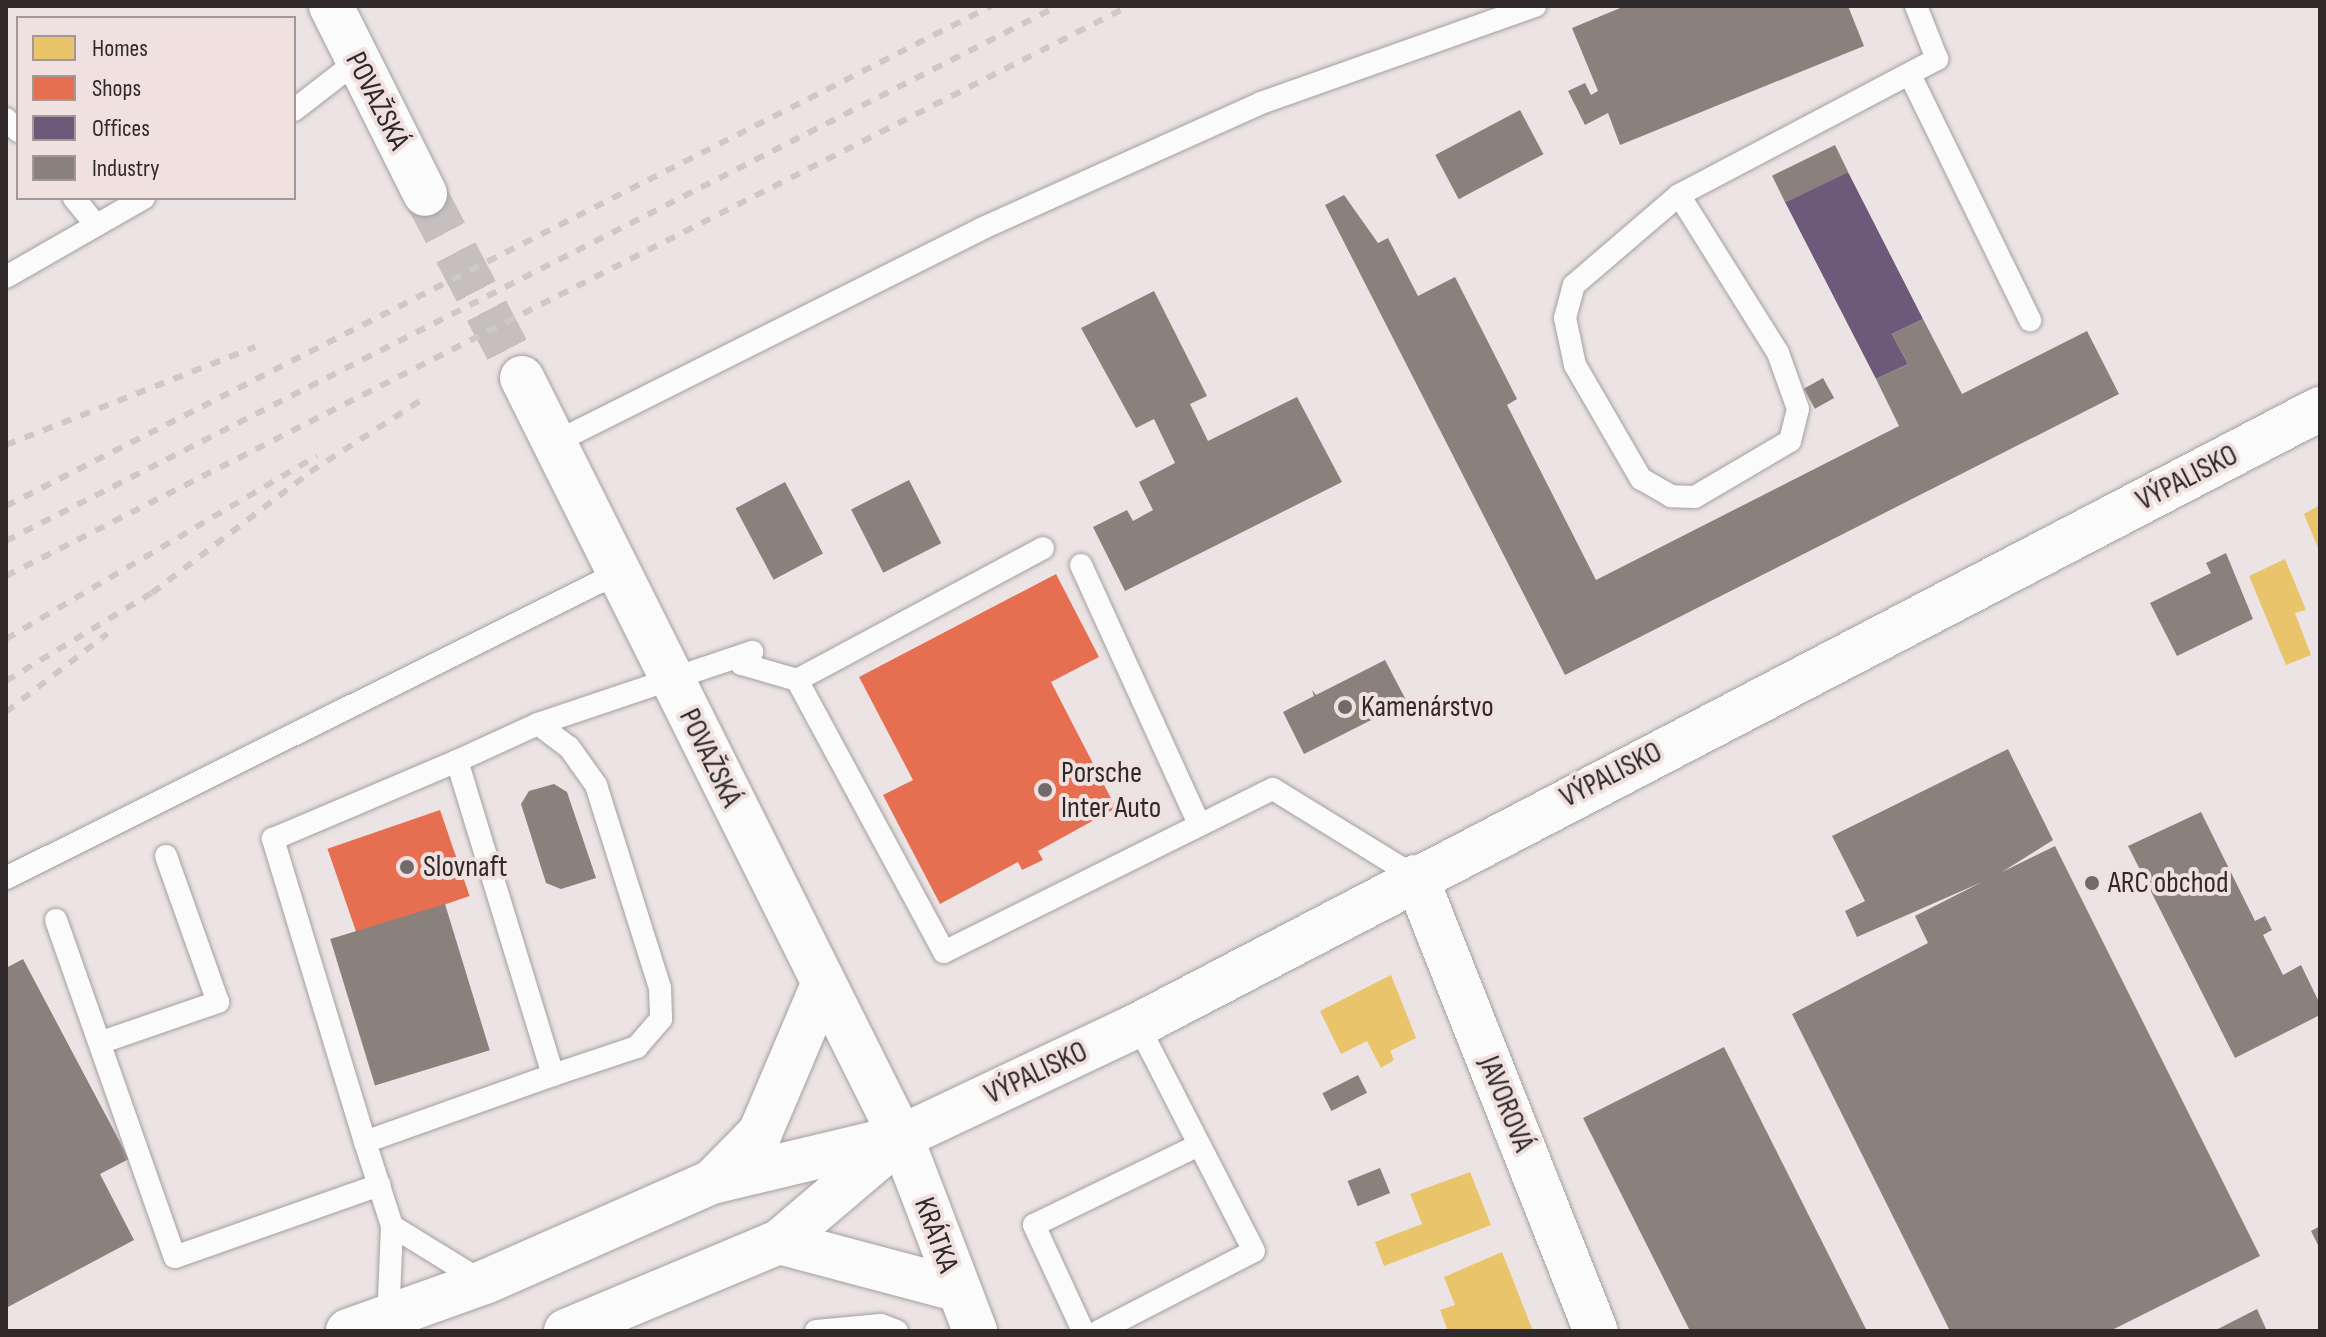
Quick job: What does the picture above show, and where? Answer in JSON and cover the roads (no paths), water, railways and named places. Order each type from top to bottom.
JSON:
[{"type":"main road","name":"POVAŽSKÁ","points":[[331,6],[356,62],[425,194]]},
{"type":"main road","name":"POVAŽSKÁ","points":[[522,378],[558,441],[616,574],[672,679],[822,987],[901,1137]]},
{"type":"main road","name":"VÝPALISKO","points":[[375,1327],[712,1182],[901,1137],[1138,1025],[1416,877],[2320,409]]},
{"type":"main road","name":"JAVOROVÁ","points":[[1416,877],[1596,1331]]},
{"type":"main road","points":[[712,1182],[760,1133],[822,987]]},
{"type":"main road","name":"VÝPALISKO","points":[[566,1331],[779,1242],[901,1137]]},
{"type":"main road","name":"KRÁTKA","points":[[901,1137],[956,1289],[975,1331]]},
{"type":"main road","points":[[779,1242],[956,1289]]},
{"type":"lane","points":[[558,441],[983,228],[1247,109],[1535,6]]},
{"type":"lane","points":[[1679,195],[1778,353],[1798,409],[1790,441],[1695,497],[1671,496],[1641,479],[1575,365],[1565,318],[1574,285],[1679,195],[1911,77],[1937,59],[1916,6]]},
{"type":"lane","points":[[296,108],[356,62]]},
{"type":"lane","points":[[1911,77],[2030,320]]},
{"type":"lane","points":[[76,200],[96,225]]},
{"type":"lane","points":[[6,277],[140,200]]},
{"type":"lane","points":[[375,1327],[392,1226],[273,839],[538,724],[752,652],[742,664],[797,680],[1043,548]]},
{"type":"lane","points":[[1081,565],[1206,818]]},
{"type":"lane","points":[[6,878],[616,574]]},
{"type":"lane","points":[[797,680],[944,952],[1206,818],[1273,789],[1416,877]]},
{"type":"lane","points":[[365,1142],[637,1047],[661,1019],[660,988],[596,785],[569,747],[538,724]]},
{"type":"lane","points":[[457,761],[553,1075]]},
{"type":"lane","points":[[102,1042],[218,1002],[166,856]]},
{"type":"lane","points":[[56,920],[102,1042],[175,1257],[380,1185]]},
{"type":"lane","points":[[1099,1331],[1254,1251],[1138,1025]]},
{"type":"lane","points":[[1083,1331],[1034,1225],[1199,1145]]},
{"type":"lane","points":[[392,1226],[485,1282]]},
{"type":"lane","points":[[817,1331],[881,1325],[897,1331]]},
{"type":"tunnel","points":[[425,194],[522,378]]},
{"type":"railway","points":[[6,506],[991,6]]},
{"type":"railway","points":[[6,541],[1058,6]]},
{"type":"railway","points":[[6,576],[1129,6]]},
{"type":"railway","points":[[6,445],[255,347]]},
{"type":"railway","points":[[6,681],[152,593],[310,472],[426,397]]},
{"type":"railway","points":[[6,639],[317,456]]},
{"type":"railway","points":[[6,712],[107,634]]},
{"type":"place","name":"Kamenárstvo","points":[[1345,707]]},
{"type":"place","name":"Porsche Inter Auto","points":[[1045,790]]},
{"type":"place","name":"Slovnaft","points":[[407,867]]},
{"type":"place","name":"ARC obchod","points":[[2092,883]]}]
